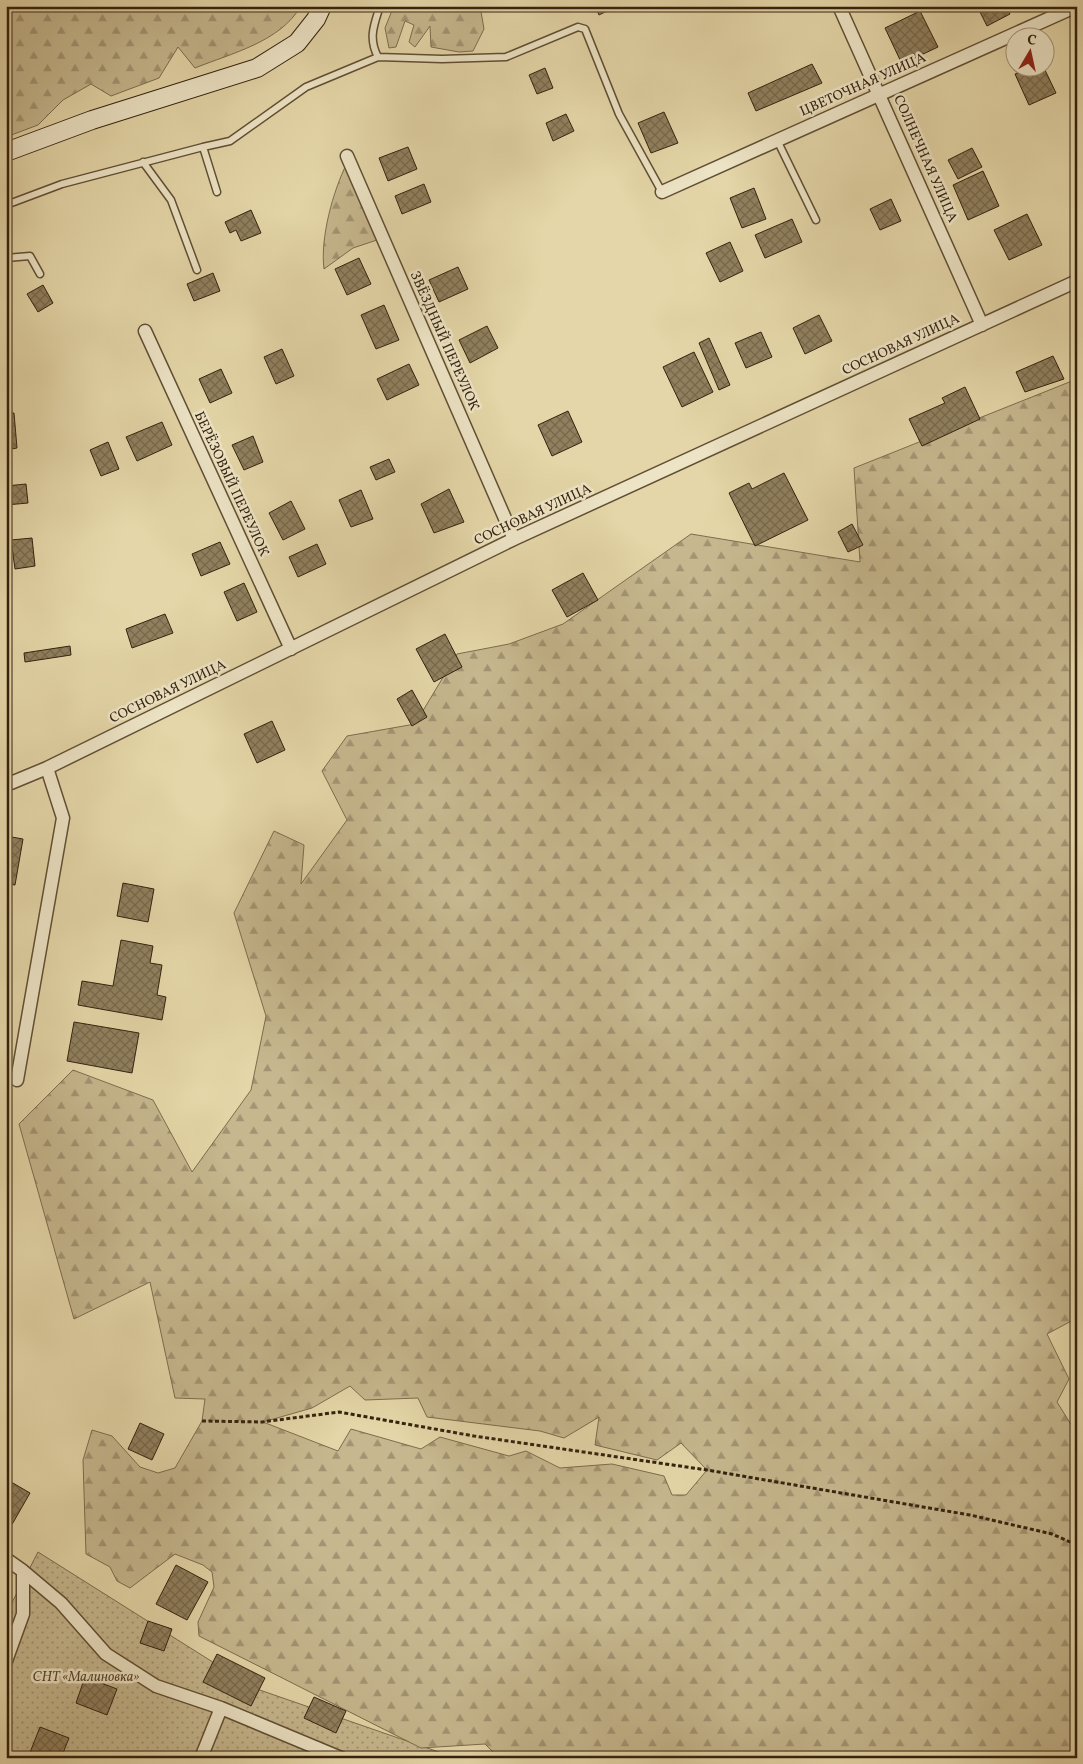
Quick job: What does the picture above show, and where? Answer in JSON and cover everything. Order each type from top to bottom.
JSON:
[{"type":"street","points":[[6,152],[92,120],[257,68],[297,43],[316,19],[322,6]]},
{"type":"street","name":"СОЛНЕЧНАЯ УЛИЦА","points":[[839,6],[982,325]]},
{"type":"street","name":"ЦВЕТОЧНАЯ УЛИЦА","points":[[662,192],[1077,6]]},
{"type":"street","name":"ЗВЁЗДНЫЙ ПЕРЕУЛОК","points":[[347,156],[514,539]]},
{"type":"street","name":"СОСНОВАЯ УЛИЦА","points":[[6,785],[47,768],[514,539],[1077,281]]},
{"type":"street","name":"БЕРЁЗОВЫЙ ПЕРЕУЛОК","points":[[145,331],[291,649]]},
{"type":"street","points":[[17,1080],[63,818],[47,768]]},
{"type":"street","points":[[6,1559],[61,1603],[106,1654],[156,1686],[221,1708],[341,1758]]},
{"type":"street","points":[[6,1661],[23,1614],[23,1571]]},
{"type":"street","points":[[201,1758],[221,1708]]},
{"type":"lane","points":[[378,57],[372,45],[374,23],[380,6]]},
{"type":"lane","points":[[6,204],[62,184],[230,141],[306,87],[378,57],[442,59],[506,57],[578,27],[585,29],[619,114],[662,192]]},
{"type":"lane","points":[[777,140],[816,220]]},
{"type":"lane","points":[[203,147],[217,192]]},
{"type":"lane","points":[[142,162],[171,200],[197,270]]},
{"type":"lane","points":[[6,258],[30,256],[40,274]]},
{"type":"path","points":[[202,1421],[262,1422],[339,1412],[474,1436],[707,1470],[970,1515],[1052,1534],[1077,1545]]},
{"type":"green space","points":[[6,6],[301,6],[281,29],[254,45],[195,68],[178,47],[159,78],[111,96],[91,84],[63,100],[38,125],[6,137]]},
{"type":"green space","points":[[397,6],[480,6],[484,29],[473,51],[459,52],[431,47],[430,26],[415,47],[409,42],[414,25],[405,21],[396,47],[389,48],[385,28],[393,8]]},
{"type":"green space","points":[[347,163],[368,188],[370,215],[383,238],[353,248],[324,269],[324,243],[329,215],[337,187]]},
{"type":"green space","points":[[1077,379],[1077,1318],[1047,1334],[1069,1379],[1057,1402],[1077,1434],[1077,1758],[499,1758],[485,1744],[421,1748],[199,1636],[198,1622],[214,1587],[212,1572],[203,1565],[175,1554],[130,1588],[117,1581],[110,1567],[86,1554],[83,1460],[92,1430],[112,1436],[140,1467],[158,1473],[175,1468],[202,1421],[205,1399],[175,1398],[150,1282],[74,1319],[19,1124],[73,1070],[153,1100],[192,1172],[251,1090],[266,1016],[234,913],[274,831],[304,845],[301,884],[347,820],[322,771],[347,736],[415,724],[457,654],[509,644],[563,624],[691,534],[860,562],[854,468]],"holes":[[[350,1386],[365,1400],[418,1398],[427,1417],[540,1431],[564,1438],[599,1417],[595,1445],[657,1460],[681,1443],[707,1470],[686,1495],[672,1495],[664,1476],[612,1464],[560,1468],[526,1451],[509,1456],[440,1437],[421,1449],[351,1429],[338,1451],[263,1422],[312,1408]]]},
{"type":"green space","name":"СНТ «Малиновка»","points":[[38,1552],[254,1688],[456,1758],[6,1758],[6,1614]]},
{"type":"building","points":[[595,6],[617,6],[599,15]]},
{"type":"building","points":[[977,6],[1006,6],[1010,14],[987,26]]},
{"type":"building","points":[[920,11],[938,47],[902,64],[885,28]]},
{"type":"building","points":[[812,64],[822,83],[756,111],[748,93]]},
{"type":"building","points":[[545,68],[553,88],[537,94],[529,75]]},
{"type":"building","points":[[1017,78],[1049,78],[1056,93],[1029,105]]},
{"type":"building","points":[[664,112],[678,143],[651,153],[638,123]]},
{"type":"building","points":[[566,114],[574,131],[553,141],[546,123]]},
{"type":"building","points":[[408,147],[417,169],[388,181],[379,158]]},
{"type":"building","points":[[972,148],[982,167],[958,179],[948,160]]},
{"type":"building","points":[[983,171],[999,206],[968,220],[953,185]]},
{"type":"building","points":[[424,184],[431,202],[402,214],[395,196]]},
{"type":"building","points":[[754,188],[766,219],[742,228],[730,198]]},
{"type":"building","points":[[891,199],[901,221],[880,230],[870,209]]},
{"type":"building","points":[[251,210],[261,233],[241,241],[236,230],[230,233],[225,222]]},
{"type":"building","points":[[1027,214],[1042,245],[1009,260],[994,230]]},
{"type":"building","points":[[792,219],[802,242],[765,258],[755,235]]},
{"type":"building","points":[[730,242],[743,271],[720,282],[706,253]]},
{"type":"building","points":[[359,258],[371,284],[347,295],[335,269]]},
{"type":"building","points":[[458,267],[468,289],[439,302],[429,280]]},
{"type":"building","points":[[213,273],[220,291],[194,301],[187,284]]},
{"type":"building","points":[[43,285],[53,303],[38,312],[27,294]]},
{"type":"building","points":[[384,305],[399,340],[376,349],[361,315]]},
{"type":"building","points":[[819,315],[832,341],[805,354],[793,328]]},
{"type":"building","points":[[487,326],[498,348],[470,363],[459,340]]},
{"type":"building","points":[[761,332],[772,357],[746,368],[735,343]]},
{"type":"building","points":[[709,338],[730,385],[719,390],[699,343]]},
{"type":"building","points":[[282,349],[294,376],[276,384],[264,357]]},
{"type":"building","points":[[694,352],[713,392],[682,407],[663,367]]},
{"type":"building","points":[[1053,356],[1064,379],[1025,392],[1016,372]]},
{"type":"building","points":[[409,364],[419,385],[387,400],[377,379]]},
{"type":"building","points":[[221,369],[232,393],[210,403],[199,379]]},
{"type":"building","points":[[965,387],[980,419],[922,446],[909,419],[945,403],[942,398]]},
{"type":"building","points":[[568,411],[582,442],[552,456],[538,425]]},
{"type":"building","points":[[6,413],[14,413],[17,448],[6,450]]},
{"type":"building","points":[[162,422],[172,445],[137,461],[126,437]]},
{"type":"building","points":[[253,436],[263,462],[244,470],[232,445]]},
{"type":"building","points":[[108,442],[119,469],[101,476],[90,450]]},
{"type":"building","points":[[389,459],[395,472],[376,480],[370,467]]},
{"type":"building","points":[[784,473],[808,520],[755,546],[729,493],[749,483],[752,489]]},
{"type":"building","points":[[26,484],[28,503],[6,505],[6,486]]},
{"type":"building","points":[[449,489],[464,522],[434,533],[421,504]]},
{"type":"building","points":[[361,490],[373,519],[351,527],[339,500]]},
{"type":"building","points":[[291,501],[305,529],[283,540],[269,513]]},
{"type":"building","points":[[852,524],[863,545],[848,552],[838,532]]},
{"type":"building","points":[[32,538],[35,566],[15,569],[11,540]]},
{"type":"building","points":[[220,542],[230,564],[201,576],[192,554]]},
{"type":"building","points":[[317,544],[326,564],[298,577],[289,557]]},
{"type":"building","points":[[583,573],[598,600],[567,617],[552,590]]},
{"type":"building","points":[[244,583],[257,612],[237,621],[224,592]]},
{"type":"building","points":[[165,614],[173,633],[132,648],[126,629]]},
{"type":"building","points":[[445,634],[462,667],[434,682],[416,649]]},
{"type":"building","points":[[70,646],[71,655],[25,662],[24,653]]},
{"type":"building","points":[[412,690],[427,717],[412,726],[397,699]]},
{"type":"building","points":[[272,721],[285,750],[257,763],[244,734]]},
{"type":"building","points":[[6,836],[23,839],[15,885],[6,884]]},
{"type":"building","points":[[123,883],[154,889],[148,922],[117,916]]},
{"type":"building","points":[[121,940],[153,946],[150,963],[162,965],[157,995],[166,997],[162,1020],[78,1005],[82,981],[113,986]]},
{"type":"building","points":[[74,1022],[139,1033],[132,1073],[67,1061]]},
{"type":"building","points":[[140,1423],[164,1434],[152,1460],[128,1449]]},
{"type":"building","points":[[6,1479],[30,1493],[10,1528],[6,1525]]},
{"type":"building","points":[[176,1565],[208,1582],[187,1620],[156,1604]]},
{"type":"building","points":[[148,1621],[172,1629],[164,1651],[140,1643]]},
{"type":"building","points":[[217,1654],[265,1678],[251,1706],[203,1682]]},
{"type":"building","points":[[85,1677],[117,1689],[107,1715],[76,1703]]},
{"type":"building","points":[[314,1697],[346,1711],[336,1733],[304,1718]]},
{"type":"building","points":[[40,1727],[69,1738],[61,1758],[36,1758],[29,1755]]}]
